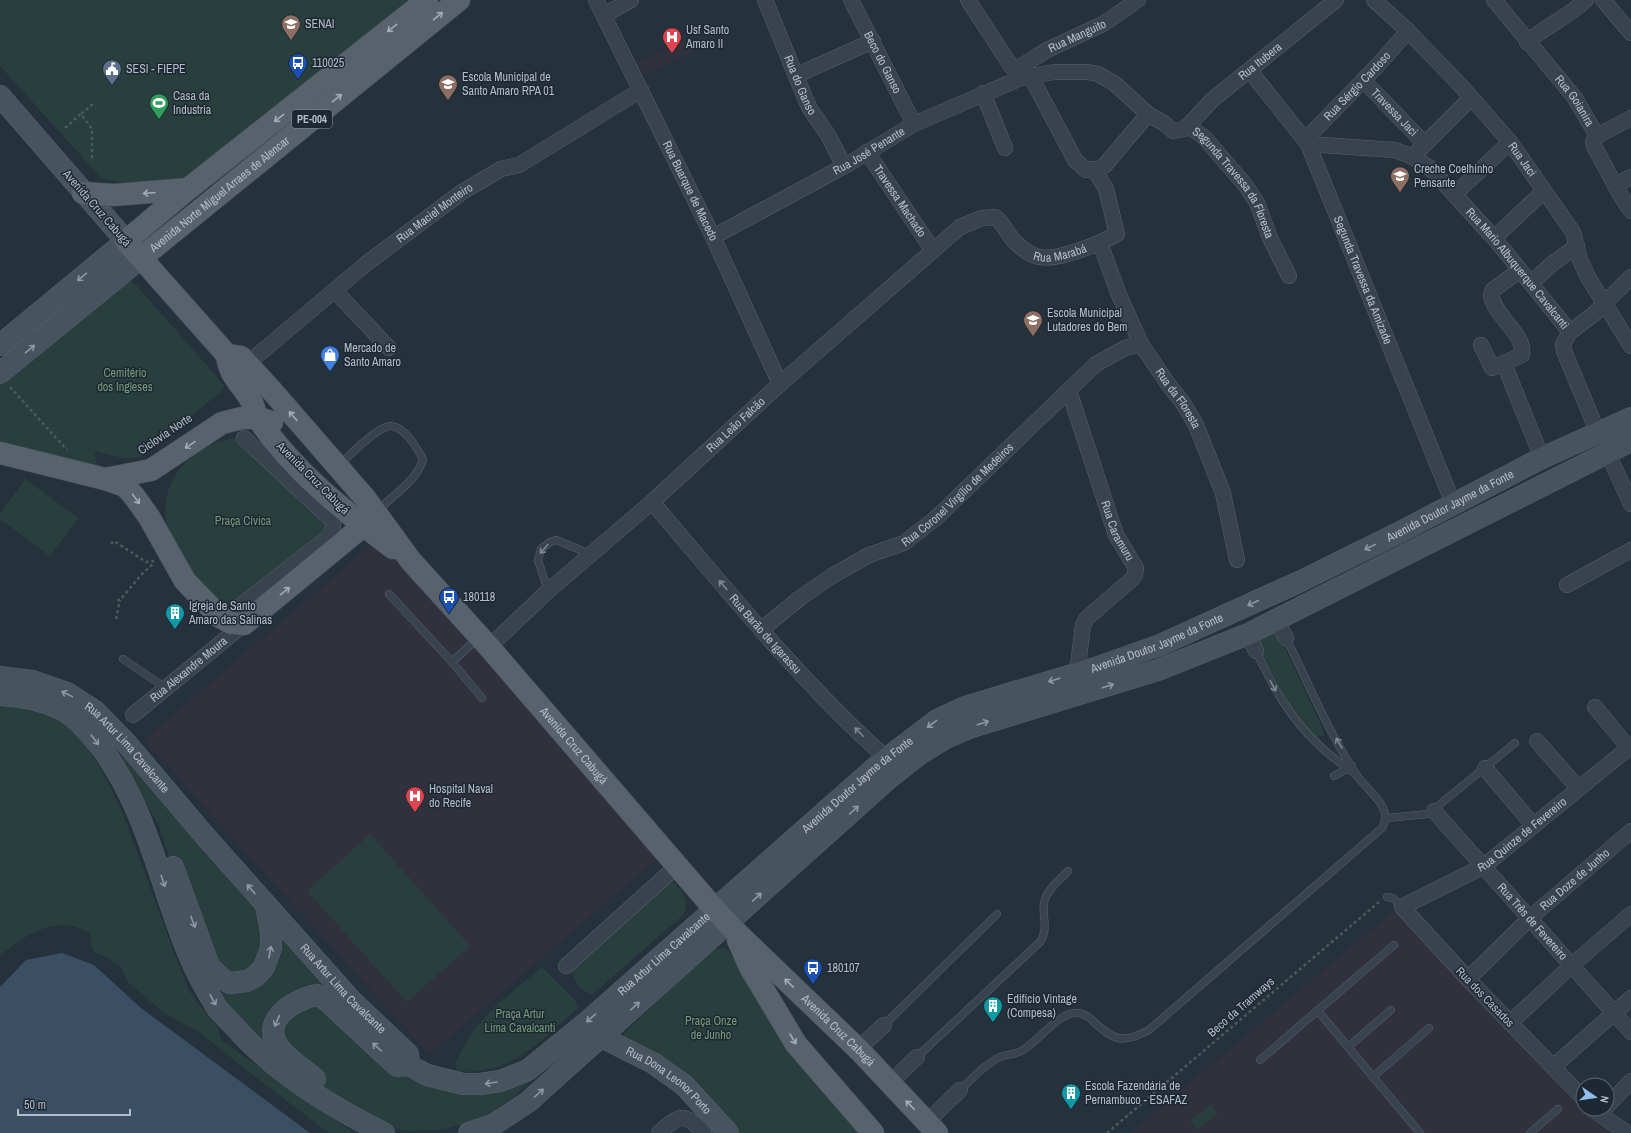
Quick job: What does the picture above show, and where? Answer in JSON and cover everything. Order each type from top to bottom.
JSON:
[{"type":"main road","name":"Avenida Norte Miguel Arraes de Alencar","points":[[3,379],[141,258],[458,0]]},
{"type":"main road","name":"Avenida Norte Miguel Arraes de Alencar","points":[[0,345],[188,189],[423,1]]},
{"type":"main road","name":"Avenida Cruz Cabugá","points":[[0,96],[141,258],[337,466],[368,512],[484,641],[726,921],[858,1049],[932,1128]]},
{"type":"main road","points":[[83,193],[114,195],[188,189]]},
{"type":"main road","name":"Avenida Cruz Cabugá","points":[[237,359],[229,369],[252,402],[258,418]]},
{"type":"main road","points":[[222,424],[238,403],[241,395],[241,386]]},
{"type":"main road","points":[[0,453],[105,479],[125,486],[134,496],[161,538],[172,561],[190,586],[220,617],[231,623],[368,512],[284,427],[258,418],[242,418],[222,424],[151,470],[105,479]]},
{"type":"main road","name":"Avenida Doutor Jayme da Fonte","points":[[726,921],[886,759],[937,720],[965,707],[1077,673],[1160,645],[1301,581],[1402,531],[1549,454],[1631,418]]},
{"type":"main road","name":"Avenida Doutor Jayme da Fonte","points":[[726,921],[888,779],[921,753],[944,739],[972,727],[1013,713],[1252,643],[1281,629],[1298,609],[1437,538],[1623,449]]},
{"type":"main road","points":[[1437,538],[1446,525],[1557,471],[1561,462],[1549,454]]},
{"type":"main road","points":[[1298,609],[1296,596],[1301,581]]},
{"type":"main road","name":"Rua Artur Lima Cavalcante","points":[[0,677],[32,681],[67,693],[95,711],[128,745],[266,906],[352,1001],[408,1054],[409,1065],[427,1076],[463,1084],[480,1084],[500,1081],[528,1070],[588,1021],[726,921]]},
{"type":"main road","name":"Rua Artur Lima Cavalcante","points":[[0,695],[32,698],[63,710],[86,728],[114,765],[133,801],[146,832],[187,950],[218,1009],[244,1038],[268,1061],[345,1114],[384,1133]]},
{"type":"main road","points":[[133,801],[156,822],[209,966],[222,979],[230,982],[248,981],[256,976],[264,967],[271,948],[271,931],[266,906]]},
{"type":"main road","name":"Avenida Cruz Cabugá","points":[[726,921],[750,967],[796,1044],[873,1133]]},
{"type":"main road","name":"Rua Artur Lima Cavalcante","points":[[469,1133],[492,1126],[528,1102],[601,1037],[726,921]]},
{"type":"main road","points":[[345,1114],[338,1097],[282,1051],[274,1038],[274,1026],[281,1012],[292,1003],[317,995],[326,1000],[397,1066],[409,1065]]},
{"type":"main road","name":"Rua Dona Leonor Porto","points":[[601,1037],[652,1063],[684,1085],[728,1133]]},
{"type":"street","name":"Rua Buarque de Macedo","points":[[596,0],[642,90],[713,237],[780,384]]},
{"type":"street","points":[[604,15],[631,0]]},
{"type":"street","name":"Rua do Ganso","points":[[766,0],[810,109],[828,135],[844,166]]},
{"type":"street","name":"Beco do Ganso","points":[[851,0],[914,124]]},
{"type":"street","points":[[969,0],[1022,74],[1075,160],[1086,170],[1097,170],[1105,165],[1148,114]]},
{"type":"street","name":"Rua Manguito","points":[[1022,74],[1047,50],[1103,24],[1138,0]]},
{"type":"street","name":"Rua Itubera","points":[[1188,126],[1212,100],[1250,71],[1336,0]]},
{"type":"street","name":"Rua Goianira","points":[[1494,0],[1527,42],[1575,98],[1597,136],[1594,142],[1595,148],[1614,185],[1631,211]]},
{"type":"street","points":[[1527,42],[1560,18],[1571,14],[1586,0]]},
{"type":"street","points":[[1603,0],[1631,33]]},
{"type":"street","name":"Rua Jaci","points":[[1376,1],[1408,31],[1488,114],[1510,142],[1573,232],[1580,260],[1589,279],[1631,346]]},
{"type":"street","name":"Rua Sérgio Cardoso","points":[[1306,142],[1408,31]]},
{"type":"street","points":[[797,75],[873,41]]},
{"type":"street","name":"Segunda Travessa da Amizade","points":[[1250,71],[1306,142],[1453,503]]},
{"type":"street","name":"Segunda Travessa da Floresta","points":[[1022,74],[1061,72],[1088,72],[1098,74],[1114,83],[1148,114],[1173,131],[1184,129],[1188,126],[1204,137],[1246,186],[1257,203],[1270,238],[1289,276]]},
{"type":"street","name":"Rua José Penante","points":[[713,237],[844,166],[914,124],[1022,74]]},
{"type":"street","name":"Travessa Jaci","points":[[1363,80],[1425,144]]},
{"type":"street","name":"Rua Maciel Monteiro","points":[[237,359],[335,291],[367,262],[475,184],[501,169],[519,165],[642,90]]},
{"type":"street","points":[[983,93],[1005,148]]},
{"type":"street","points":[[1306,142],[1389,149],[1413,157],[1471,98]]},
{"type":"street","points":[[1597,136],[1631,118]]},
{"type":"street","points":[[1455,194],[1510,142]]},
{"type":"street","name":"Travessa Machado","points":[[867,152],[932,249]]},
{"type":"street","name":"Rua Mario Albuquerque Cavalcanti","points":[[1413,157],[1431,169],[1455,194],[1494,238],[1570,332],[1563,344],[1564,351],[1598,433]]},
{"type":"street","points":[[1106,189],[1108,161]]},
{"type":"street","points":[[1094,169],[1106,189]]},
{"type":"street","points":[[1614,185],[1631,177]]},
{"type":"street","name":"Rua Marabá","points":[[991,217],[997,219],[1016,243],[1024,250],[1041,258],[1054,257],[1100,243],[1117,234],[1106,189]]},
{"type":"street","points":[[1494,238],[1544,191]]},
{"type":"street","name":"Rua Leão Falcão","points":[[484,641],[548,592],[590,554],[652,502],[780,384],[932,249],[960,227],[971,221],[991,217]]},
{"type":"street","name":"Rua da Floresta","points":[[1100,243],[1119,296],[1141,344],[1168,384],[1183,403],[1196,425],[1223,493],[1237,560]]},
{"type":"street","points":[[1531,284],[1553,262],[1577,246]]},
{"type":"street","points":[[1481,345],[1492,368],[1522,355],[1523,349],[1514,332],[1493,302],[1491,294],[1493,290],[1520,270]]},
{"type":"street","points":[[1570,332],[1605,304],[1631,277]]},
{"type":"street","points":[[335,291],[389,348]]},
{"type":"street","name":"Rua Coronel Virgílio de Medeiros","points":[[761,630],[800,598],[859,559],[904,543],[913,537],[936,518],[1096,364],[1125,348],[1141,344]]},
{"type":"street","points":[[1504,364],[1549,454]]},
{"type":"street","name":"Rua Caramuru","points":[[1069,391],[1116,535],[1136,568],[1135,575],[1132,579],[1086,618],[1083,626],[1077,673]]},
{"type":"street","name":"Rua Alexandre Moura","points":[[133,716],[166,688],[242,615],[330,536],[333,528],[333,521],[244,438]]},
{"type":"street","points":[[1623,449],[1631,504]]},
{"type":"street","name":"Rua Barão de Igarassu","points":[[652,502],[761,630],[811,685],[886,759]]},
{"type":"street","points":[[1567,585],[1631,550]]},
{"type":"street","points":[[1595,708],[1630,747]]},
{"type":"street","points":[[1537,741],[1578,788]]},
{"type":"street","name":"Rua Quinze de Fevereiro","points":[[1402,907],[1484,866],[1630,747]]},
{"type":"street","points":[[1485,768],[1533,825]]},
{"type":"street","name":"Rua Três de Fevereiro","points":[[1434,811],[1530,918],[1612,1013],[1631,1032]]},
{"type":"street","name":"Rua Doze de Junho","points":[[1468,979],[1530,918],[1631,831]]},
{"type":"street","points":[[566,966],[677,866]]},
{"type":"street","name":"Rua dos Casados","points":[[1402,907],[1468,979],[1575,1089]]},
{"type":"street","points":[[1510,1023],[1571,966],[1631,914]]},
{"type":"street","points":[[1554,1066],[1612,1013],[1631,998]]},
{"type":"street","points":[[858,1049],[884,1025]]},
{"type":"street","points":[[890,1083],[917,1057]]},
{"type":"street","points":[[1615,1096],[1631,1081]]},
{"type":"street","points":[[932,1128],[960,1090]]},
{"type":"street","points":[[1608,1117],[1626,1133]]},
{"type":"street","name":"Rua Dona Leonor Porto","points":[[659,1133],[675,1118],[687,1118],[693,1121],[704,1133]]},
{"type":"lane","points":[[337,466],[370,437],[385,427],[391,426],[402,431],[415,446],[422,459],[421,467],[416,474],[368,512]]},
{"type":"lane","points":[[548,592],[538,560],[541,549],[550,542],[556,540],[590,554]]},
{"type":"lane","points":[[389,594],[452,662],[482,698]]},
{"type":"lane","points":[[960,1090],[989,1063],[999,1057],[1024,1050],[1058,1021],[1071,1013],[1082,1013],[1105,1032],[1120,1040],[1137,1037],[1149,1030],[1382,828],[1387,818],[1384,808],[1350,767],[1281,629]]},
{"type":"lane","points":[[452,662],[484,641]]},
{"type":"lane","points":[[1252,643],[1274,689],[1294,718],[1317,744],[1350,767]]},
{"type":"lane","points":[[123,658],[166,688]]},
{"type":"lane","points":[[1387,818],[1428,814],[1434,811],[1515,743]]},
{"type":"lane","points":[[1334,776],[1350,767]]},
{"type":"lane","points":[[917,1057],[1040,942],[1046,929],[1044,908],[1046,898],[1068,871]]},
{"type":"lane","name":"Rua dos Casados","points":[[1387,897],[1393,898],[1402,907]]},
{"type":"lane","points":[[884,1025],[997,914]]},
{"type":"lane","points":[[1260,1060],[1394,945]]},
{"type":"lane","points":[[1348,1047],[1391,1010]]},
{"type":"lane","points":[[1318,1011],[1420,1133]]},
{"type":"lane","points":[[1373,1077],[1429,1028]]},
{"type":"lane","points":[[1530,1133],[1558,1109]]},
{"type":"path","points":[[65,128],[95,102]]},
{"type":"path","points":[[81,114],[92,129],[92,158]]},
{"type":"path","points":[[3,379],[69,452]]},
{"type":"path","points":[[111,544],[114,541],[146,562],[158,561],[142,574],[119,600],[116,619]]},
{"type":"path","name":"Beco da Tramways","points":[[1107,1133],[1197,1055],[1240,1022],[1361,916],[1387,897]]},
{"type":"shaded area","name":"Usf Santo Amaro II","points":[[705,36],[709,45],[641,76],[635,63],[694,37],[696,40]]},
{"type":"shaded area","name":"Hospital Naval do Recife","points":[[377,540],[477,643],[658,858],[429,1054],[144,740]]},
{"type":"shaded area","points":[[1396,909],[1575,1102],[1575,1117],[1590,1117],[1609,1133],[1131,1133]]},
{"type":"shaded area","points":[[62,953],[94,965],[141,1008],[310,1133],[0,1133],[0,987],[26,960]]},
{"type":"green space","name":"Casa da Industria","points":[[0,0],[411,0],[202,175],[137,184],[102,179],[0,66]]},
{"type":"green space","name":"Cemitério dos Ingleses","points":[[129,280],[137,286],[224,385],[223,390],[141,457],[126,459],[94,451],[97,467],[0,453],[0,382]]},
{"type":"green space","name":"Praça Cívica","points":[[238,438],[264,443],[336,522],[240,613],[223,607],[211,595],[187,565],[170,536],[165,511],[167,495],[173,480],[182,467],[193,456],[207,447],[222,441]]},
{"type":"green space","points":[[25,479],[78,518],[50,556],[0,519],[0,514]]},
{"type":"green space","points":[[1277,631],[1320,723],[1324,733],[1323,736],[1315,736],[1292,710],[1255,642]]},
{"type":"green space","points":[[0,702],[57,716],[85,744],[102,770],[123,814],[187,987],[195,1000],[217,1026],[221,1040],[354,1133],[329,1133],[246,1070],[201,1033],[164,1013],[128,982],[121,967],[108,958],[95,953],[89,933],[77,927],[65,925],[42,929],[9,948],[0,956]]},
{"type":"green space","points":[[98,724],[182,820],[230,881],[452,1091],[579,1039],[511,1099],[493,1112],[472,1122],[446,1129],[411,1131],[391,1128],[360,1117],[254,1036],[218,997],[158,824]]},
{"type":"green space","points":[[370,834],[470,946],[407,1002],[307,891]]},
{"type":"green space","points":[[671,879],[686,900],[683,915],[593,994],[580,988],[573,975],[572,965]]},
{"type":"green space","name":"Praça Onze de Junho","points":[[723,948],[728,950],[751,984],[861,1133],[736,1133],[624,1037],[625,1032],[707,954],[712,950]]},
{"type":"green space","name":"Praça Artur Lima Cavalcanti","points":[[542,967],[576,1001],[578,1008],[543,1039],[518,1057],[490,1069],[467,1072],[456,1070],[455,1062],[475,1028],[499,1003]]},
{"type":"green space","points":[[1211,1104],[1218,1113],[1197,1130],[1190,1121]]},
{"type":"place","name":"SENAI","points":[[291,41]]},
{"type":"place","name":"Usf Santo Amaro II","points":[[672,54]]},
{"type":"place","name":"110025","points":[[298,80]]},
{"type":"place","name":"SESI - FIEPE","points":[[112,86]]},
{"type":"place","name":"Escola Municipal de Santo Amaro RPA 01","points":[[448,101]]},
{"type":"place","name":"Casa da Industria","points":[[159,120]]},
{"type":"place","name":"Creche Coelhinho Pensante","points":[[1400,193]]},
{"type":"place","name":"Escola Municipal Lutadores do Bem","points":[[1033,337]]},
{"type":"place","name":"Mercado de Santo Amaro","points":[[330,372]]},
{"type":"place","name":"180118","points":[[449,614]]},
{"type":"place","name":"Igreja de Santo Amaro das Salinas","points":[[175,630]]},
{"type":"place","name":"Hospital Naval do Recife","points":[[415,813]]},
{"type":"place","name":"180107","points":[[813,985]]},
{"type":"place","name":"Edifício Vintage (Compesa)","points":[[993,1023]]},
{"type":"place","name":"Escola Fazendária de Pernambuco - ESAFAZ","points":[[1071,1110]]}]
